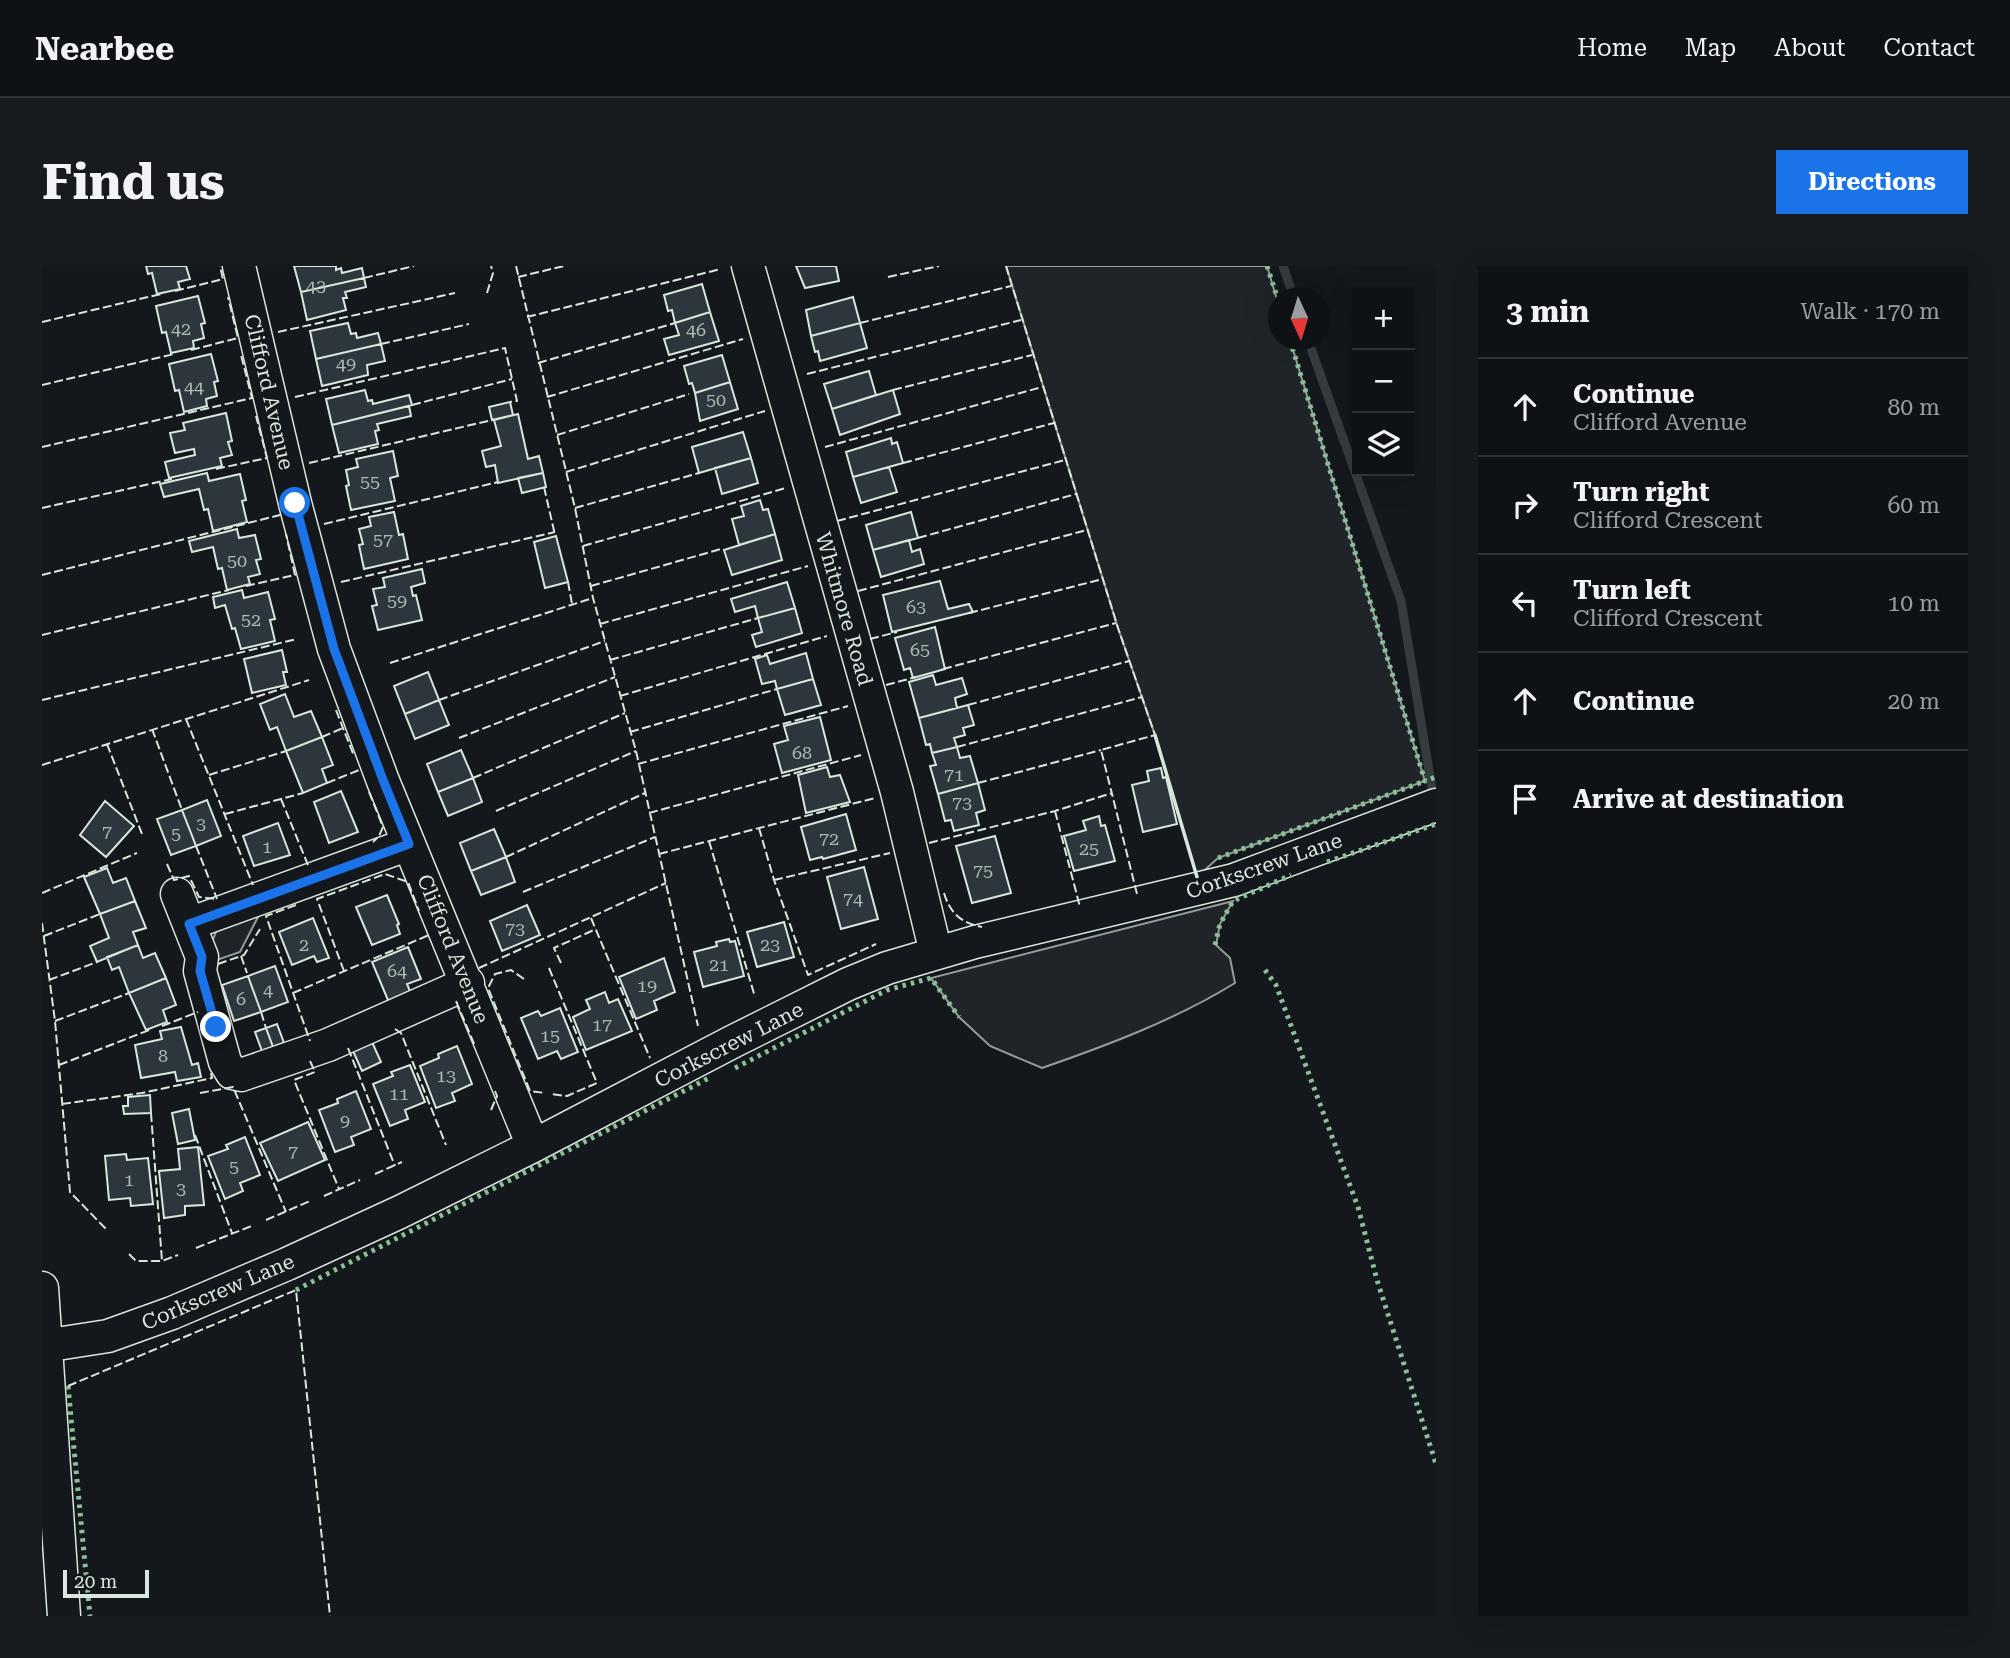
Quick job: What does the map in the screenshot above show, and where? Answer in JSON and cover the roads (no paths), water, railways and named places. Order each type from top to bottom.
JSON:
[{"type":"street","name":"Clifford Avenue","points":[[239,266],[295,503],[334,649],[383,780],[534,1146]]},
{"type":"street","name":"Whitmore Road","points":[[748,266],[897,792],[936,953]]},
{"type":"street","name":"Corkscrew Lane","points":[[45,1343],[108,1336],[172,1313],[400,1212],[848,984],[887,968],[936,953],[1210,887],[1436,805]]},
{"type":"street","points":[[189,924],[409,844]]},
{"type":"street","points":[[177,894],[202,957],[200,971],[225,1062],[232,1073],[241,1074],[328,1045],[468,984]]},
{"type":"street","points":[[42,1289],[46,1404],[64,1616]]},
{"type":"waterway","points":[[1283,266],[1290,287]]},
{"type":"waterway","points":[[1312,350],[1401,601],[1433,795]]}]
